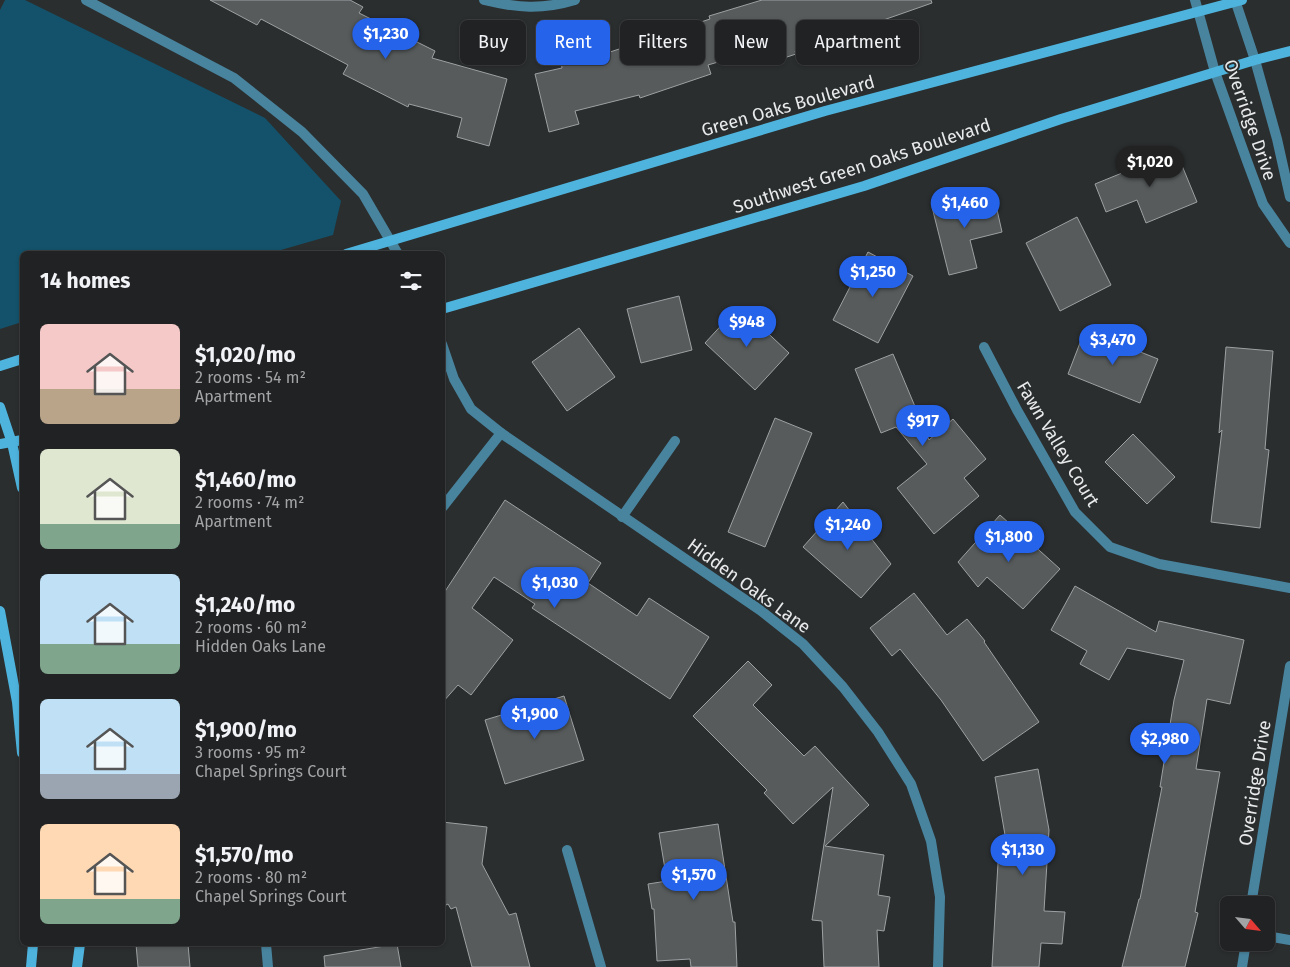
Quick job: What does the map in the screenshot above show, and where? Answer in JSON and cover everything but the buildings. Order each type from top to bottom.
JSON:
[{"type":"main road","name":"Green Oaks Boulevard","points":[[355,251],[825,111],[1237,1]]},
{"type":"main road","name":"Southwest Green Oaks Boulevard","points":[[445,308],[864,186],[1061,118],[1290,51]]},
{"type":"main road","points":[[0,366],[20,360]]},
{"type":"main road","points":[[0,406],[12,443],[20,479]]},
{"type":"main road","points":[[0,444],[20,441]]},
{"type":"main road","points":[[0,611],[17,702],[20,733]]},
{"type":"main road","points":[[31,967],[34,946]]},
{"type":"main road","points":[[77,967],[80,946]]},
{"type":"street","points":[[86,0],[234,78],[302,132],[362,194],[396,251]]},
{"type":"street","points":[[484,0],[513,7],[556,6],[575,0]]},
{"type":"street","name":"Overridge Drive","points":[[1195,0],[1215,72],[1263,204],[1290,243]]},
{"type":"street","name":"Overridge Drive","points":[[1237,1],[1277,139],[1290,197]]},
{"type":"street","name":"Fawn Valley Court","points":[[984,347],[1017,410],[1075,512],[1110,547],[1159,564],[1290,588]]},
{"type":"street","name":"Hidden Oaks Lane","points":[[445,353],[454,379],[471,409],[501,433],[760,610],[803,644],[843,687],[878,732],[911,784],[931,841],[940,897],[938,967]]},
{"type":"street","points":[[445,504],[501,433]]},
{"type":"street","points":[[622,517],[675,441]]},
{"type":"street","name":"Overridge Drive","points":[[1253,896],[1290,666]]},
{"type":"street","points":[[567,850],[601,967]]},
{"type":"street","points":[[1275,938],[1290,940]]},
{"type":"street","points":[[266,946],[268,967]]},
{"type":"street","points":[[1242,967],[1245,951]]},
{"type":"shaded area","points":[[5,0],[25,0],[265,118],[341,201],[333,235],[277,251],[20,251],[20,323],[0,329],[0,10]]}]
